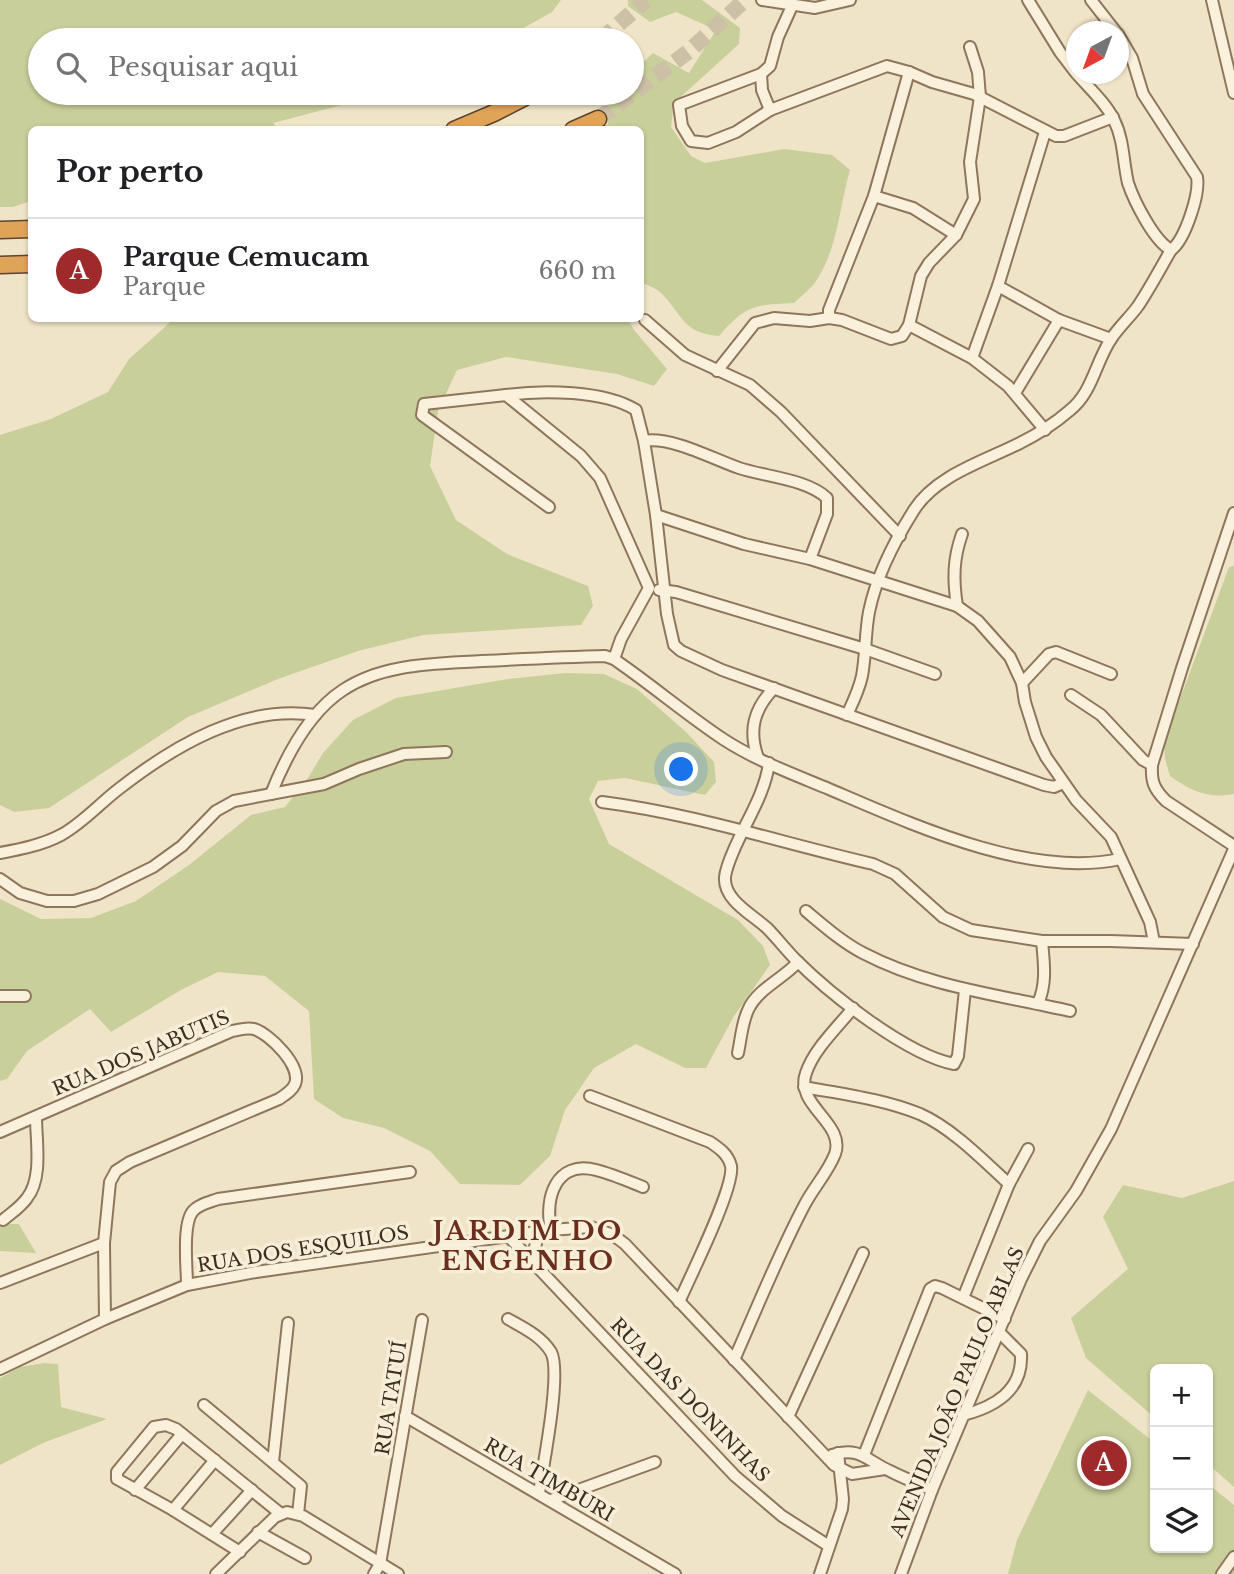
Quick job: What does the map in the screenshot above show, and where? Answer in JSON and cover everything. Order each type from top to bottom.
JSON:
[{"type":"highway","points":[[463,126],[510,105]]},
{"type":"highway","points":[[582,126],[598,119]]},
{"type":"highway","points":[[0,230],[28,229]]},
{"type":"highway","points":[[0,265],[28,264]]},
{"type":"street","points":[[762,0],[815,8],[850,0]]},
{"type":"street","points":[[1028,0],[1066,59]]},
{"type":"street","points":[[1091,0],[1108,21]]},
{"type":"street","points":[[1212,0],[1234,93]]},
{"type":"street","points":[[792,6],[769,66],[761,74],[679,105],[682,125],[691,141],[708,144],[736,132],[771,110],[887,66],[980,97],[1056,136],[1064,136],[1113,117]]},
{"type":"street","points":[[717,371],[755,323],[774,318],[810,321],[829,318],[842,320],[891,339],[902,336],[909,325],[921,276],[929,263],[956,235],[974,199],[970,162],[980,97],[978,72],[970,47]]},
{"type":"street","points":[[847,715],[857,692],[869,613],[877,582],[915,508],[934,488],[990,456],[1045,430],[1082,399],[1111,339],[1137,307],[1183,235],[1198,189],[1197,177],[1143,93],[1129,53]]},
{"type":"street","points":[[829,318],[829,310],[874,196],[909,72]]},
{"type":"street","points":[[761,74],[762,90],[771,110]]},
{"type":"street","points":[[1086,84],[1113,117],[1120,133],[1129,186],[1158,240],[1171,250]]},
{"type":"street","points":[[972,358],[998,286],[1045,132]]},
{"type":"street","points":[[874,196],[913,208],[956,235]]},
{"type":"street","points":[[998,286],[1059,320],[1111,339]]},
{"type":"street","points":[[645,320],[685,355],[750,385],[781,412],[900,536]]},
{"type":"street","points":[[1015,393],[1059,320]]},
{"type":"street","points":[[909,325],[972,358],[1015,393],[1045,430]]},
{"type":"street","points":[[550,507],[422,415],[424,404],[526,392],[609,398],[623,402],[636,410],[644,441],[656,515],[667,614],[674,645],[722,670],[1044,785],[1054,787],[1063,783]]},
{"type":"street","points":[[506,395],[581,456],[600,478],[649,588]]},
{"type":"street","points":[[644,441],[653,439],[668,443],[742,469],[764,473],[820,491],[827,498],[827,514],[810,559]]},
{"type":"street","points":[[1071,695],[1101,715],[1143,760],[1152,765],[1234,513]]},
{"type":"street","points":[[656,515],[744,544],[810,559],[957,606],[978,621],[1010,657],[1022,683],[1025,702],[1037,737],[1063,783],[1111,837],[1150,922],[1154,942]]},
{"type":"street","points":[[957,606],[953,570],[962,534]]},
{"type":"street","points":[[649,588],[676,592],[865,649],[935,674]]},
{"type":"street","points":[[614,659],[621,639],[649,588]]},
{"type":"street","points":[[1022,683],[1049,654],[1056,652],[1111,674]]},
{"type":"street","points":[[271,794],[291,751],[315,715],[343,690],[372,676],[418,665],[605,656],[614,659],[725,740],[758,758],[948,838],[990,850],[1061,863],[1099,863],[1120,859]]},
{"type":"street","points":[[758,758],[752,741],[753,726],[762,701],[774,688]]},
{"type":"street","points":[[0,853],[30,848],[62,835],[128,782],[194,739],[266,714],[315,715]]},
{"type":"street","points":[[0,879],[20,893],[47,901],[86,898],[153,867],[182,846],[216,811],[234,801],[324,784],[359,768],[404,754],[446,752]]},
{"type":"street","points":[[769,763],[767,775],[742,830],[725,878],[729,891],[740,906],[853,1008],[923,1055],[954,1064],[960,1041],[965,990]]},
{"type":"street","name":"AVENIDA JOÃO PAULO ABLAS","points":[[901,1574],[963,1415],[1040,1241],[1093,1165],[1111,1129],[1234,848],[1156,792],[1152,785],[1152,765]]},
{"type":"street","points":[[603,802],[652,808],[873,864],[895,874],[943,917],[971,930],[1042,942],[1193,944]]},
{"type":"street","points":[[806,911],[863,953],[925,978],[965,990],[1070,1011]]},
{"type":"street","points":[[1038,1003],[1043,993],[1045,969],[1042,942]]},
{"type":"street","points":[[738,1053],[748,1010],[756,998],[787,974],[798,961]]},
{"type":"street","points":[[0,996],[25,996]]},
{"type":"street","points":[[734,1360],[805,1203],[836,1152],[836,1140],[827,1122],[811,1104],[804,1087],[805,1075],[813,1058],[853,1008]]},
{"type":"street","name":"RUA DOS JABUTIS","points":[[0,1132],[241,1029],[255,1030],[275,1042],[295,1072],[294,1086],[279,1099],[130,1162],[116,1171],[110,1182],[104,1243],[105,1319]]},
{"type":"street","points":[[804,1087],[871,1099],[921,1114],[961,1141],[1009,1184]]},
{"type":"street","points":[[590,1097],[709,1142],[722,1150],[728,1158],[731,1167],[728,1190],[679,1302]]},
{"type":"street","points":[[3,1220],[22,1205],[32,1191],[36,1172],[36,1117]]},
{"type":"street","points":[[963,1298],[1009,1184],[1028,1149]]},
{"type":"street","points":[[551,1230],[548,1218],[550,1196],[558,1182],[570,1172],[579,1169],[596,1170],[643,1186]]},
{"type":"street","points":[[187,1285],[187,1223],[191,1213],[202,1205],[219,1199],[410,1172]]},
{"type":"street","name":"RUA DOS ESQUILOS","points":[[0,1369],[105,1319],[187,1285],[256,1272],[551,1230],[591,1227],[613,1235],[636,1254],[788,1417],[832,1455],[839,1469]]},
{"type":"street","points":[[537,1265],[534,1251],[539,1232]]},
{"type":"street","name":"RUA DAS DONINHAS","points":[[509,1237],[735,1476],[782,1516],[829,1546]]},
{"type":"street","points":[[0,1283],[104,1243]]},
{"type":"street","points":[[788,1417],[863,1254]]},
{"type":"street","points":[[864,1455],[932,1287],[938,1287],[1005,1319]]},
{"type":"street","points":[[508,1319],[534,1333],[547,1346],[553,1355],[556,1368],[539,1493]]},
{"type":"street","name":"RUA TATUÍ","points":[[374,1574],[380,1563],[422,1320]]},
{"type":"street","points":[[274,1462],[288,1323]]},
{"type":"street","points":[[963,1415],[991,1406],[1010,1389],[1018,1377],[1022,1367],[1021,1354],[999,1332]]},
{"type":"street","points":[[204,1405],[301,1486],[298,1514]]},
{"type":"street","name":"RUA TIMBURI","points":[[405,1416],[551,1500],[657,1569],[675,1574]]},
{"type":"street","points":[[240,1552],[173,1510],[121,1482],[116,1475],[154,1427],[166,1425],[182,1434],[281,1514]]},
{"type":"street","points":[[135,1490],[182,1434]]},
{"type":"street","points":[[832,1455],[851,1452],[864,1455],[886,1469],[932,1490]]},
{"type":"street","points":[[173,1510],[215,1460]]},
{"type":"street","points":[[551,1500],[655,1462]]},
{"type":"street","points":[[820,1574],[842,1509],[839,1469],[852,1474],[886,1469]]},
{"type":"street","points":[[212,1534],[252,1490]]},
{"type":"street","points":[[216,1574],[258,1532],[281,1514],[298,1514],[398,1574]]},
{"type":"street","points":[[258,1532],[305,1558]]},
{"type":"street","points":[[1222,1574],[1234,1557]]},
{"type":"green space","points":[[0,0],[561,0],[552,12],[523,28],[28,28],[28,105],[342,105],[273,123],[276,126],[28,126],[28,202],[13,207],[0,207]]},
{"type":"green space","points":[[628,0],[702,0],[740,28],[739,44],[674,103],[671,127],[691,156],[705,163],[784,149],[832,155],[850,170],[833,243],[814,284],[794,303],[769,304],[744,312],[719,336],[690,327],[660,292],[644,284],[644,126],[604,126],[608,124],[605,105],[644,105],[644,62],[653,53],[689,73],[716,30],[676,12],[650,22],[628,6]]},
{"type":"green space","points":[[171,322],[630,322],[667,369],[654,386],[617,374],[506,357],[457,370],[438,411],[430,466],[456,520],[507,554],[588,586],[593,606],[581,625],[423,635],[358,651],[278,679],[188,717],[49,808],[14,812],[0,805],[0,435],[51,419],[108,392],[129,359]]},
{"type":"green space","points":[[1234,566],[1234,794],[1216,795],[1193,790],[1170,776],[1164,742],[1229,567]]},
{"type":"green space","points":[[565,673],[604,674],[637,689],[686,732],[714,762],[716,782],[705,795],[625,778],[598,781],[589,799],[609,844],[738,920],[763,946],[770,965],[734,1016],[706,1068],[685,1068],[636,1044],[594,1068],[565,1110],[550,1156],[520,1185],[460,1184],[430,1151],[384,1128],[343,1118],[314,1099],[309,1011],[265,976],[218,972],[181,990],[111,1032],[90,1009],[27,1051],[7,1079],[0,1081],[0,899],[41,919],[91,918],[136,901],[189,865],[251,815],[285,807],[308,778],[323,753],[353,720],[396,698],[508,679]]},
{"type":"green space","points":[[1234,1181],[1234,1487],[1213,1468],[1213,1364],[1150,1364],[1150,1414],[1086,1358],[1071,1318],[1128,1269],[1103,1217],[1123,1185],[1182,1198]]},
{"type":"green space","points":[[0,1224],[19,1224],[36,1253],[0,1251]]},
{"type":"green space","points":[[58,1364],[61,1407],[107,1419],[43,1443],[0,1465],[0,1378],[20,1367]]},
{"type":"green space","points":[[1088,1390],[1150,1439],[1150,1553],[1213,1553],[1213,1488],[1234,1505],[1234,1574],[1008,1574],[1017,1540]]},
{"type":"tunnel","points":[[614,28],[646,0]]},
{"type":"tunnel","points":[[644,85],[688,52],[745,0]]},
{"type":"tunnel","points":[[598,119],[617,105]]},
{"type":"place","name":"Parque Cemucam","points":[[1104,1463]]},
{"type":"district","name":"JARDIM DO ENGENHO","points":[[528,1246]]}]
